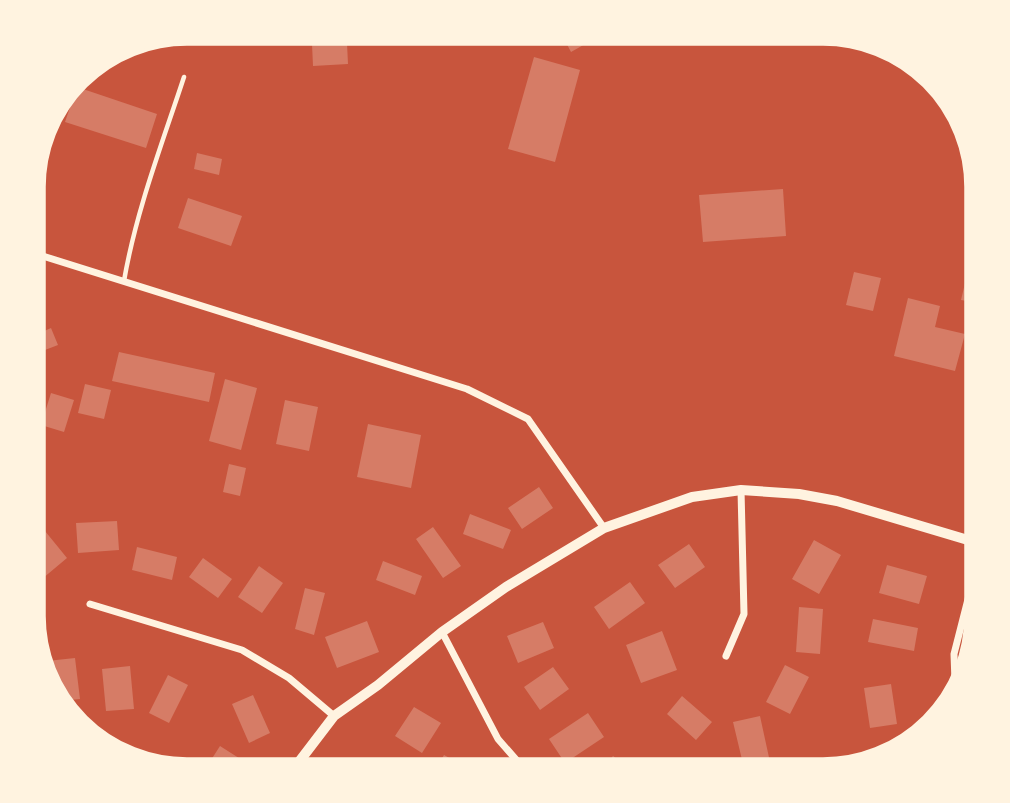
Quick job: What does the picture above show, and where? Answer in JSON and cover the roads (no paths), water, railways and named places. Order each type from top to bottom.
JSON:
[{"type":"street","points":[[44,257],[467,388],[528,419],[604,528]]},
{"type":"street","points":[[726,656],[744,614],[741,490]]},
{"type":"street","points":[[301,759],[334,716],[378,685],[442,632],[506,587],[604,528],[692,497],[741,490],[799,494],[837,501],[966,539]]},
{"type":"street","points":[[90,604],[243,650],[289,678],[334,716]]},
{"type":"street","points":[[955,672],[954,654],[966,607]]},
{"type":"street","points":[[442,632],[498,739],[516,759]]},
{"type":"lane","points":[[124,282],[143,203],[184,77]]}]
